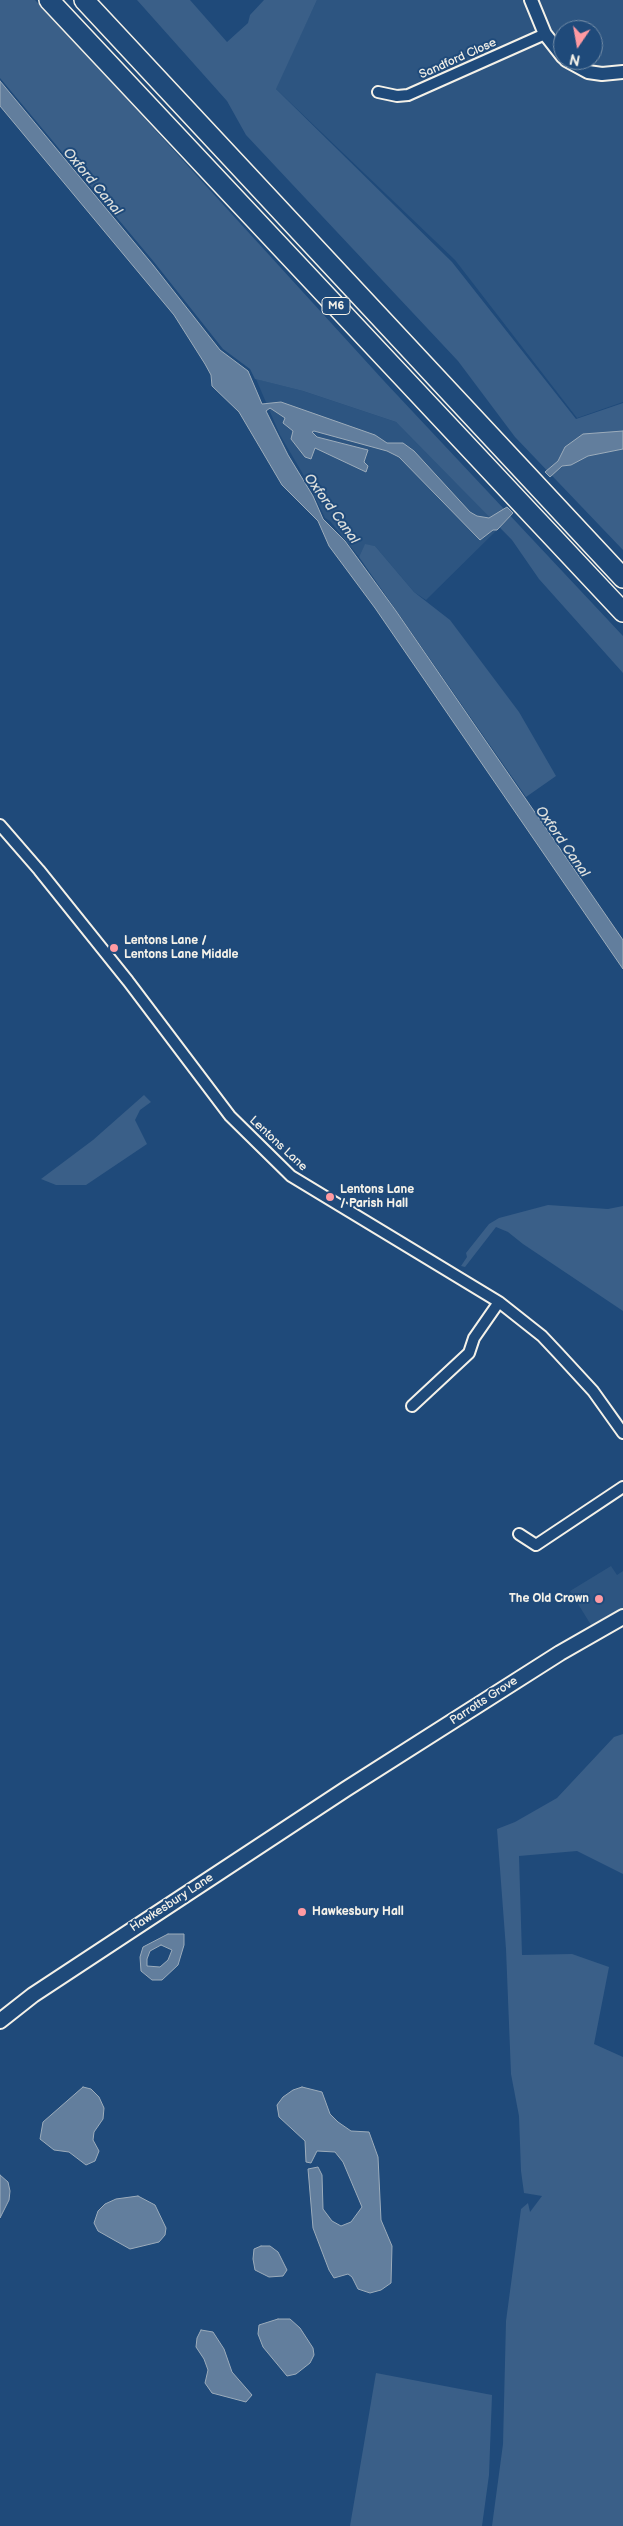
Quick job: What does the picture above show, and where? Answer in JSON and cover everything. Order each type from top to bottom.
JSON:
[{"type":"highway","name":"M6","points":[[49,0],[623,612]]},
{"type":"highway","name":"M6","points":[[84,0],[623,578]]},
{"type":"main road","name":"Parrotts Grove","points":[[346,1788],[560,1653],[623,1617]]},
{"type":"main road","name":"Hawkesbury Lane","points":[[0,2021],[33,1995],[346,1788]]},
{"type":"street","points":[[531,0],[545,34],[553,44]]},
{"type":"street","name":"Sandford Close","points":[[378,92],[397,96],[408,95],[545,34]]},
{"type":"street","points":[[584,70],[602,74],[623,72]]},
{"type":"street","name":"Lentons Lane","points":[[0,825],[122,973],[230,1116],[292,1176],[499,1302],[547,1342],[620,1420],[623,1433]]},
{"type":"street","points":[[414,1402],[469,1353],[474,1338],[499,1302]]},
{"type":"street","points":[[518,1534],[536,1545],[623,1487]]},
{"type":"shaded area","points":[[0,0],[35,0],[126,98],[384,381],[623,636],[623,673],[539,579],[512,540],[396,422],[303,391],[255,379],[250,369],[223,349],[154,262],[0,78]]},
{"type":"shaded area","points":[[137,0],[190,0],[227,42],[248,23],[250,15],[264,0],[317,0],[276,89],[452,262],[576,419],[623,403],[623,550],[515,437],[458,361],[246,135],[227,101]]},
{"type":"shaded area","points":[[317,0],[623,0],[623,402],[577,418],[455,260],[275,88]]},
{"type":"shaded area","points":[[0,81],[153,265],[220,350],[248,371],[262,404],[281,402],[375,435],[387,443],[403,443],[414,451],[470,512],[477,516],[489,518],[507,507],[513,513],[497,530],[493,530],[480,540],[399,457],[387,451],[314,431],[312,432],[317,437],[368,450],[364,462],[368,466],[366,472],[315,448],[311,459],[305,457],[291,439],[293,431],[283,423],[285,418],[270,408],[266,411],[288,455],[313,496],[323,519],[345,541],[396,611],[623,940],[623,969],[375,608],[329,546],[318,521],[282,485],[239,412],[212,386],[211,375],[174,315],[0,106]]},
{"type":"shaded area","points":[[256,379],[303,391],[396,422],[500,527],[426,600],[414,592],[375,546],[365,545],[359,557],[330,521],[325,518],[310,486],[280,435]]},
{"type":"shaded area","points":[[623,431],[623,449],[588,456],[571,465],[562,466],[550,477],[545,472],[558,461],[565,447],[583,434]]},
{"type":"shaded area","points":[[365,544],[375,546],[414,592],[450,620],[519,712],[556,776],[526,797],[359,557]]},
{"type":"shaded area","points":[[144,1095],[151,1102],[140,1110],[135,1120],[147,1144],[86,1185],[56,1185],[41,1179],[93,1140]]},
{"type":"shaded area","points":[[548,1205],[608,1209],[623,1206],[623,1311],[508,1232],[496,1227],[465,1267],[461,1266],[467,1257],[466,1253],[489,1224],[499,1218]]},
{"type":"shaded area","name":"The Old Crown","points":[[611,1566],[617,1575],[623,1571],[623,1608],[591,1625],[570,1591]]},
{"type":"shaded area","points":[[623,1734],[623,1874],[577,1851],[519,1856],[522,1955],[572,1954],[609,1967],[594,2044],[623,2057],[623,2526],[492,2526],[503,2444],[506,2321],[521,2209],[528,2203],[530,2212],[542,2196],[524,2193],[521,2171],[519,2116],[511,2074],[506,1949],[497,1829],[515,1822],[557,1798],[614,1737]]},
{"type":"shaded area","points":[[168,1934],[184,1934],[184,1945],[178,1965],[162,1980],[152,1980],[141,1971],[140,1957],[143,1947]],"holes":[[[161,1945],[172,1950],[168,1960],[160,1967],[147,1966],[150,1951]]]},
{"type":"shaded area","points":[[83,2087],[91,2089],[99,2097],[104,2108],[103,2119],[94,2132],[93,2140],[99,2151],[95,2161],[86,2165],[69,2152],[54,2150],[40,2139],[43,2122]]},
{"type":"shaded area","points":[[302,2087],[322,2092],[330,2114],[351,2131],[369,2132],[378,2157],[381,2220],[392,2246],[391,2283],[381,2290],[370,2293],[358,2289],[352,2277],[348,2274],[334,2278],[329,2270],[313,2228],[308,2169],[318,2167],[322,2175],[323,2209],[332,2221],[341,2226],[351,2222],[362,2207],[343,2162],[335,2152],[317,2151],[311,2163],[306,2162],[305,2141],[279,2117],[277,2105],[283,2097],[293,2090]]},
{"type":"shaded area","points":[[0,2175],[8,2182],[10,2191],[9,2200],[0,2218]]},
{"type":"shaded area","points":[[138,2196],[155,2205],[166,2228],[165,2235],[159,2242],[130,2249],[98,2231],[94,2223],[98,2211],[105,2204],[116,2199]]},
{"type":"shaded area","points":[[261,2246],[270,2246],[278,2252],[287,2270],[283,2276],[269,2277],[255,2270],[254,2249]]},
{"type":"shaded area","points":[[278,2319],[290,2319],[300,2328],[313,2348],[314,2355],[310,2363],[296,2374],[287,2376],[263,2347],[258,2334],[259,2325]]},
{"type":"shaded area","points":[[201,2330],[213,2332],[224,2349],[232,2372],[252,2395],[246,2402],[212,2393],[205,2383],[208,2370],[204,2359],[196,2347],[197,2338]]},
{"type":"shaded area","points":[[376,2373],[492,2395],[489,2475],[482,2526],[350,2526]]},
{"type":"place","name":"Lentons Lane / Lentons Lane Middle","points":[[114,948]]},
{"type":"place","name":"Lentons Lane / Parish Hall","points":[[330,1197]]},
{"type":"place","name":"The Old Crown","points":[[599,1599]]},
{"type":"place","name":"Hawkesbury Hall","points":[[302,1912]]},
{"type":"water label","name":"Oxford Canal","points":[[92,182]]},
{"type":"water label","name":"Oxford Canal","points":[[331,509]]},
{"type":"water label","name":"Oxford Canal","points":[[562,842]]}]
